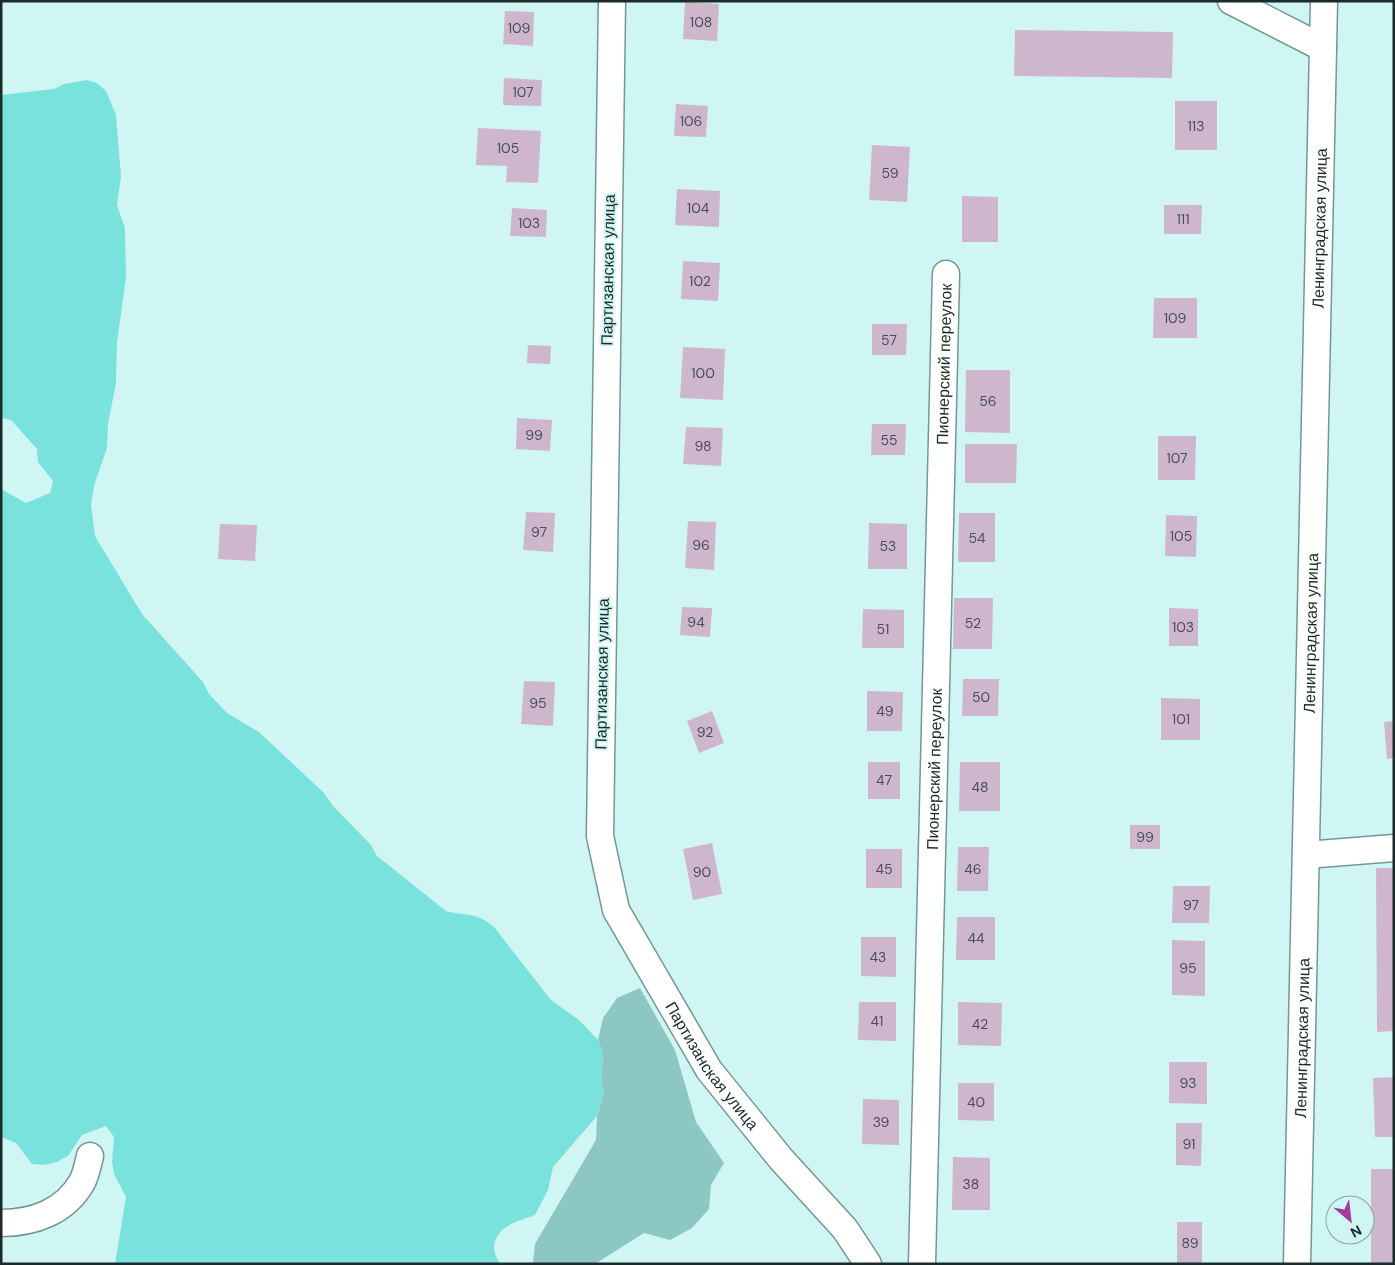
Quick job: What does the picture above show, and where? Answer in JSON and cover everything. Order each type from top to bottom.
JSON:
[{"type":"street","name":"Партизанская улица","points":[[612,1],[600,836],[616,910],[709,1070],[780,1159],[845,1229],[868,1264]]},
{"type":"street","points":[[1231,1],[1323,48]]},
{"type":"street","name":"Ленинградская улица","points":[[1297,1264],[1324,1]]},
{"type":"street","name":"Пионерский переулок","points":[[922,1264],[946,274]]},
{"type":"street","points":[[1306,855],[1394,848]]},
{"type":"street","points":[[1,1223],[36,1220],[56,1210],[69,1199],[82,1182],[90,1156]]},
{"type":"shaded area","points":[[87,80],[97,83],[106,91],[116,115],[121,177],[117,205],[125,228],[126,277],[117,342],[116,383],[108,424],[107,448],[94,486],[91,505],[95,536],[142,614],[203,682],[209,694],[227,713],[259,732],[324,793],[333,806],[371,845],[377,856],[446,911],[476,916],[494,927],[551,1000],[579,1020],[598,1040],[603,1053],[601,1078],[604,1091],[597,1116],[553,1167],[548,1190],[535,1215],[515,1222],[498,1235],[494,1249],[500,1264],[115,1264],[126,1197],[114,1174],[112,1162],[114,1137],[106,1126],[82,1135],[68,1156],[57,1162],[44,1165],[32,1164],[16,1143],[1,1137],[1,489],[26,503],[50,493],[53,481],[38,462],[37,449],[11,420],[1,418],[1,95],[54,89],[64,84]]},
{"type":"shaded area","points":[[640,988],[675,1050],[696,1122],[724,1163],[711,1185],[709,1209],[692,1228],[670,1240],[644,1233],[595,1264],[533,1264],[535,1244],[596,1140],[597,1116],[604,1091],[601,1078],[603,1053],[598,1040],[603,1018],[617,998]]},
{"type":"building","points":[[685,2],[719,4],[717,41],[683,39]]},
{"type":"building","points":[[505,11],[534,12],[533,46],[503,44]]},
{"type":"building","points":[[1015,30],[1173,32],[1172,78],[1014,76]]},
{"type":"building","points":[[504,78],[542,80],[541,106],[503,105]]},
{"type":"building","points":[[1175,101],[1217,101],[1217,150],[1175,150]]},
{"type":"building","points":[[676,104],[708,106],[706,137],[674,136]]},
{"type":"building","points":[[478,128],[541,131],[538,183],[506,182],[507,166],[476,165]]},
{"type":"building","points":[[872,145],[910,147],[907,202],[869,200]]},
{"type":"building","points":[[677,189],[720,191],[719,227],[675,225]]},
{"type":"building","points":[[962,196],[998,197],[998,242],[962,242]]},
{"type":"building","points":[[1164,205],[1202,205],[1201,234],[1164,234]]},
{"type":"building","points":[[512,208],[547,210],[546,237],[510,236]]},
{"type":"building","points":[[683,261],[720,263],[718,301],[681,299]]},
{"type":"building","points":[[1154,298],[1197,298],[1197,338],[1153,338]]},
{"type":"building","points":[[872,324],[907,324],[906,355],[872,355]]},
{"type":"building","points":[[528,345],[551,346],[550,364],[527,363]]},
{"type":"building","points":[[683,347],[725,349],[723,400],[680,398]]},
{"type":"building","points":[[966,370],[1010,370],[1010,433],[965,432]]},
{"type":"building","points":[[517,418],[552,420],[550,451],[516,449]]},
{"type":"building","points":[[872,424],[906,424],[905,455],[871,455]]},
{"type":"building","points":[[686,427],[723,428],[721,466],[683,464]]},
{"type":"building","points":[[1158,436],[1196,436],[1195,480],[1158,480]]},
{"type":"building","points":[[965,444],[1017,444],[1016,483],[965,483]]},
{"type":"building","points":[[526,512],[555,513],[553,552],[523,550]]},
{"type":"building","points":[[959,513],[995,513],[995,562],[958,562]]},
{"type":"building","points":[[1166,515],[1197,516],[1196,557],[1165,556]]},
{"type":"building","points":[[688,521],[716,522],[714,570],[685,568]]},
{"type":"building","points":[[869,523],[907,524],[907,569],[868,569]]},
{"type":"building","points":[[220,524],[257,525],[255,561],[218,559]]},
{"type":"building","points":[[954,598],[993,598],[992,649],[953,649]]},
{"type":"building","points":[[682,607],[712,608],[710,637],[680,635]]},
{"type":"building","points":[[1169,608],[1198,609],[1198,646],[1169,646]]},
{"type":"building","points":[[863,609],[904,610],[904,648],[862,648]]},
{"type":"building","points":[[963,679],[999,679],[998,716],[962,716]]},
{"type":"building","points":[[524,681],[555,682],[553,726],[521,724]]},
{"type":"building","points":[[867,691],[903,692],[902,731],[867,731]]},
{"type":"building","points":[[1161,698],[1200,699],[1200,740],[1161,740]]},
{"type":"building","points":[[712,711],[724,743],[699,753],[687,721]]},
{"type":"building","points":[[1394,721],[1394,758],[1387,759],[1384,722]]},
{"type":"building","points":[[868,762],[900,762],[900,799],[868,799]]},
{"type":"building","points":[[960,762],[1000,762],[1000,811],[959,811]]},
{"type":"building","points":[[1130,825],[1160,825],[1160,849],[1130,849]]},
{"type":"building","points":[[712,843],[722,894],[693,900],[683,849]]},
{"type":"building","points":[[958,847],[989,847],[988,891],[957,891]]},
{"type":"building","points":[[866,849],[902,849],[902,888],[866,888]]},
{"type":"building","points":[[1376,868],[1394,868],[1394,1031],[1377,1032]]},
{"type":"building","points":[[1173,886],[1210,886],[1209,923],[1172,923]]},
{"type":"building","points":[[957,917],[995,917],[995,960],[956,960]]},
{"type":"building","points":[[861,937],[896,937],[896,977],[861,976]]},
{"type":"building","points":[[1172,940],[1205,941],[1205,996],[1172,995]]},
{"type":"building","points":[[859,1002],[896,1002],[896,1041],[858,1040]]},
{"type":"building","points":[[958,1002],[1002,1003],[1001,1046],[958,1045]]},
{"type":"building","points":[[1169,1062],[1207,1062],[1207,1104],[1169,1103]]},
{"type":"building","points":[[1394,1077],[1394,1137],[1375,1137],[1373,1078]]},
{"type":"building","points":[[958,1083],[994,1083],[994,1121],[958,1120]]},
{"type":"building","points":[[863,1099],[899,1100],[899,1145],[862,1144]]},
{"type":"building","points":[[1176,1123],[1202,1123],[1201,1166],[1176,1165]]},
{"type":"building","points":[[953,1157],[990,1158],[990,1210],[952,1210]]},
{"type":"building","points":[[1371,1169],[1394,1169],[1394,1264],[1371,1264],[1371,1245],[1375,1245],[1375,1195],[1371,1195]]},
{"type":"building","points":[[1177,1222],[1202,1222],[1202,1264],[1177,1264]]}]
